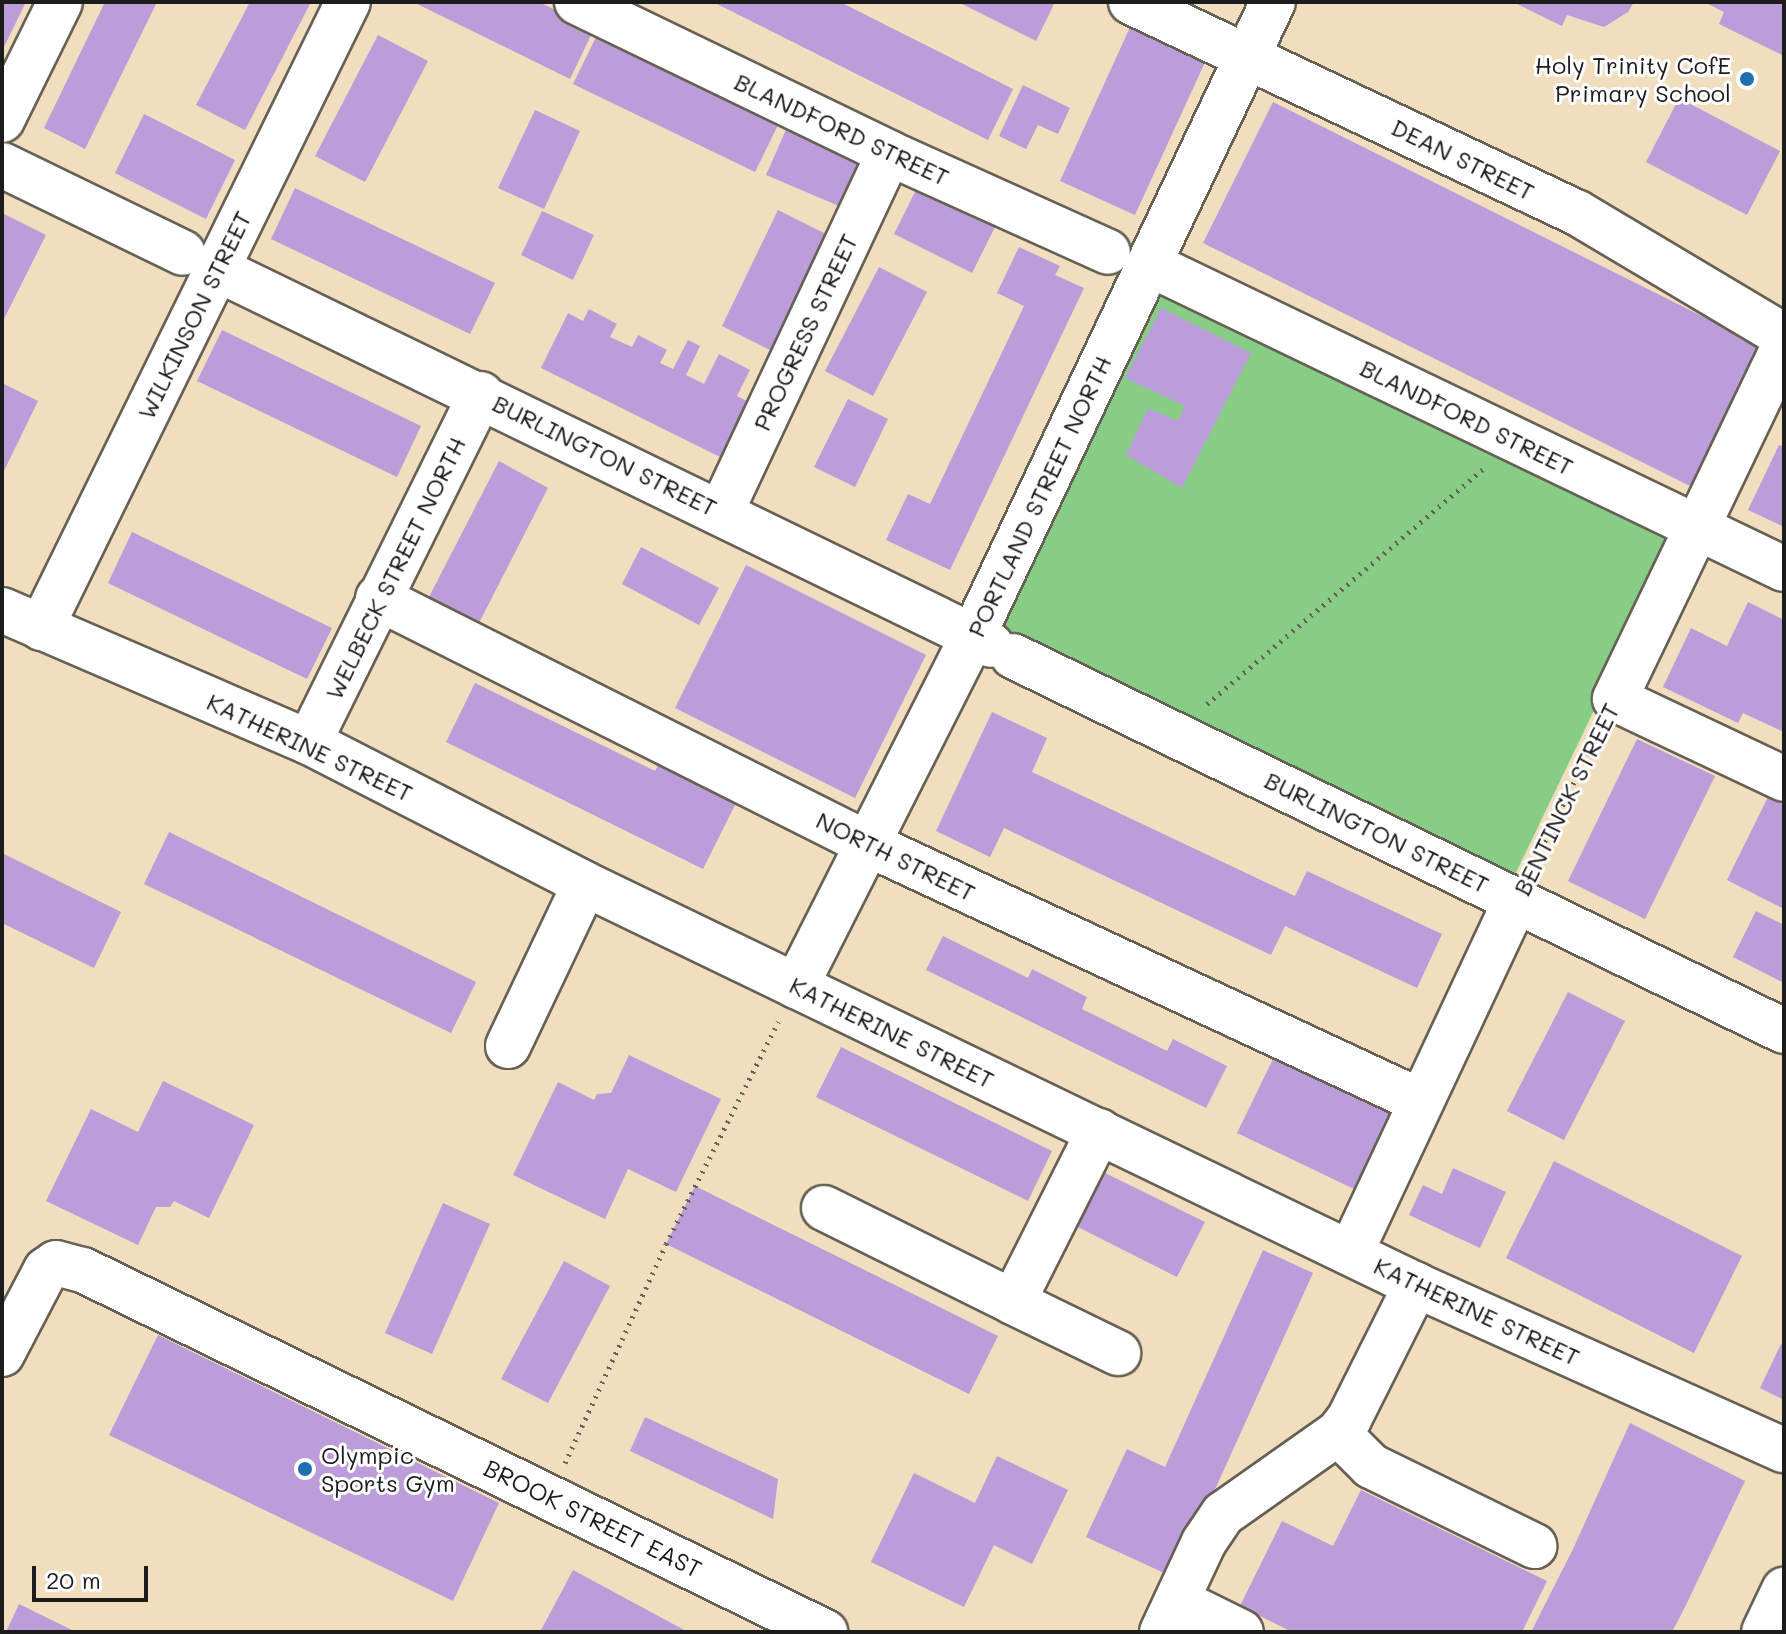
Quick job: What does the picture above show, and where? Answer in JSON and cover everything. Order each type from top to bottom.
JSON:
[{"type":"main road","points":[[2,120],[60,2]]},
{"type":"main road","name":"WILKINSON STREET","points":[[41,628],[200,261],[348,2]]},
{"type":"main road","name":"BLANDFORD STREET","points":[[577,2],[655,19],[889,153],[1108,252]]},
{"type":"main road","name":"DEAN STREET","points":[[1131,2],[1576,212],[1784,336]]},
{"type":"main road","name":"PORTLAND STREET NORTH","points":[[796,986],[868,844],[992,646],[1149,264],[1273,2]]},
{"type":"main road","name":"PROGRESS STREET","points":[[721,512],[889,153]]},
{"type":"main road","name":"BURLINGTON STREET","points":[[2,165],[481,394],[1784,1031]]},
{"type":"main road","name":"BLANDFORD STREET","points":[[1149,264],[1784,569]]},
{"type":"main road","name":"BENTINCK STREET","points":[[1615,699],[1784,346]]},
{"type":"main road","name":"WELBECK STREET NORTH","points":[[309,742],[481,394]]},
{"type":"main road","name":"NORTH STREET","points":[[378,598],[868,844],[1420,1101]]},
{"type":"main road","name":"KATHERINE STREET","points":[[2,610],[41,628],[146,691],[309,742],[585,884],[1416,1285],[1784,1450]]},
{"type":"main road","points":[[1615,699],[1784,779]]},
{"type":"main road","points":[[508,1046],[585,884]]},
{"type":"main road","name":"BENTINCK STREET","points":[[1351,1252],[1516,900]]},
{"type":"main road","points":[[1013,1302],[1099,1131]]},
{"type":"main road","points":[[824,1208],[1118,1353]]},
{"type":"main road","name":"BROOK STREET EAST","points":[[2,1354],[36,1283],[56,1263],[83,1270],[825,1632]]},
{"type":"main road","points":[[1241,1632],[1170,1616],[1204,1542],[1223,1514],[1338,1433],[1349,1419],[1416,1285]]},
{"type":"main road","points":[[1338,1433],[1371,1466],[1534,1546]]},
{"type":"main road","points":[[1764,1632],[1784,1590]]},
{"type":"path","points":[[1186,738],[1204,706],[1480,475],[1501,433]]},
{"type":"path","name":"BENTINCK STREET","points":[[1516,900],[1615,699]]},
{"type":"path","points":[[549,1496],[666,1244],[796,986]]},
{"type":"green space","points":[[1153,278],[1679,534],[1510,885],[977,626]]},
{"type":"building","points":[[2,2],[26,2],[2,51]]},
{"type":"building","points":[[105,2],[157,2],[85,149],[44,128]]},
{"type":"building","points":[[250,2],[311,2],[245,130],[196,105]]},
{"type":"building","points":[[413,2],[539,2],[594,29],[570,79]]},
{"type":"building","points":[[713,2],[840,2],[1013,89],[988,140]]},
{"type":"building","points":[[958,2],[1055,2],[1036,41]]},
{"type":"building","points":[[1513,2],[1634,2],[1628,12],[1604,27],[1567,15],[1562,26]]},
{"type":"building","points":[[1704,2],[1784,2],[1784,56],[1719,24],[1724,12]]},
{"type":"building","points":[[1131,25],[1206,60],[1135,215],[1060,181]]},
{"type":"building","points":[[378,35],[428,61],[365,182],[315,156]]},
{"type":"building","points":[[597,35],[779,123],[755,172],[573,84]]},
{"type":"building","points":[[1023,85],[1070,108],[1058,134],[1038,125],[1026,149],[999,136]]},
{"type":"building","points":[[1679,98],[1780,151],[1747,215],[1646,162]]},
{"type":"building","points":[[1273,102],[1762,346],[1692,487],[1203,243]]},
{"type":"building","points":[[535,110],[580,131],[544,209],[498,188]]},
{"type":"building","points":[[144,114],[235,160],[206,219],[115,173]]},
{"type":"building","points":[[789,123],[861,155],[839,206],[766,175]]},
{"type":"building","points":[[919,184],[997,223],[972,273],[894,234]]},
{"type":"building","points":[[295,188],[495,283],[470,334],[271,239]]},
{"type":"building","points":[[778,210],[826,234],[770,350],[722,326]]},
{"type":"building","points":[[542,211],[594,235],[573,280],[521,255]]},
{"type":"building","points":[[2,213],[46,235],[2,323]]},
{"type":"building","points":[[1019,247],[1060,266],[1055,275],[1084,288],[950,570],[886,540],[908,494],[930,504],[1024,306],[997,293]]},
{"type":"building","points":[[879,267],[927,292],[873,396],[825,371]]},
{"type":"building","points":[[1161,308],[1251,353],[1182,488],[1126,455],[1148,408],[1178,421],[1185,406],[1125,378]]},
{"type":"building","points":[[589,309],[617,324],[610,337],[632,347],[638,335],[667,350],[660,363],[673,369],[688,340],[700,346],[686,375],[704,384],[719,354],[750,370],[737,396],[749,402],[722,458],[541,368],[568,313],[583,321]]},
{"type":"building","points":[[222,330],[421,426],[397,477],[197,381]]},
{"type":"building","points":[[2,383],[38,401],[2,475]]},
{"type":"building","points":[[848,399],[888,419],[855,487],[814,467]]},
{"type":"building","points":[[1779,445],[1784,447],[1784,527],[1748,510]]},
{"type":"building","points":[[499,461],[548,488],[479,623],[429,597]]},
{"type":"building","points":[[132,532],[332,628],[307,679],[108,583]]},
{"type":"building","points":[[641,547],[719,588],[699,625],[622,584]]},
{"type":"building","points":[[746,565],[926,655],[855,798],[675,708]]},
{"type":"building","points":[[1748,602],[1784,620],[1784,732],[1743,713],[1738,723],[1663,687],[1691,628],[1727,646]]},
{"type":"building","points":[[475,683],[655,771],[662,757],[740,795],[703,869],[446,742]]},
{"type":"building","points":[[992,712],[1047,738],[1032,772],[1295,896],[1307,871],[1442,934],[1417,988],[1285,926],[1271,955],[1004,828],[990,857],[936,831]]},
{"type":"building","points":[[1637,739],[1715,776],[1645,919],[1568,881]]},
{"type":"building","points":[[1768,797],[1784,805],[1784,909],[1727,880]]},
{"type":"building","points":[[169,832],[476,982],[451,1033],[144,884]]},
{"type":"building","points":[[2,853],[121,912],[94,968],[2,923]]},
{"type":"building","points":[[1756,911],[1784,925],[1784,983],[1733,957]]},
{"type":"building","points":[[943,936],[1028,978],[1032,969],[1087,997],[1082,1009],[1167,1051],[1173,1039],[1227,1066],[1206,1108],[926,970]]},
{"type":"building","points":[[1568,992],[1625,1021],[1564,1140],[1507,1111]]},
{"type":"building","points":[[841,1047],[1052,1151],[1028,1201],[816,1097]]},
{"type":"building","points":[[1276,1053],[1392,1110],[1354,1189],[1237,1133]]},
{"type":"building","points":[[629,1055],[721,1099],[676,1192],[628,1169],[605,1219],[513,1175],[558,1082],[594,1100],[597,1094],[611,1093]]},
{"type":"building","points":[[163,1081],[254,1125],[209,1218],[174,1201],[170,1207],[156,1207],[138,1245],[46,1201],[91,1109],[138,1132]]},
{"type":"building","points":[[1554,1161],[1742,1256],[1694,1353],[1506,1258]]},
{"type":"building","points":[[1095,1168],[1205,1222],[1177,1277],[1068,1222]]},
{"type":"building","points":[[1453,1168],[1506,1192],[1480,1248],[1409,1215],[1423,1185],[1442,1194]]},
{"type":"building","points":[[695,1186],[998,1336],[969,1394],[666,1244]]},
{"type":"building","points":[[443,1203],[490,1224],[432,1354],[385,1333]]},
{"type":"building","points":[[1263,1250],[1313,1273],[1175,1578],[1086,1537],[1127,1449],[1165,1467]]},
{"type":"building","points":[[564,1261],[610,1286],[548,1403],[501,1379]]},
{"type":"building","name":"Olympic Sports Gym","points":[[158,1335],[499,1503],[453,1601],[109,1435]]},
{"type":"building","points":[[1781,1344],[1784,1346],[1784,1400],[1760,1388]]},
{"type":"building","points":[[645,1417],[778,1479],[773,1519],[630,1451]]},
{"type":"building","points":[[1630,1423],[1745,1481],[1672,1632],[1531,1632],[1573,1549]]},
{"type":"building","points":[[997,1456],[1068,1490],[1032,1564],[994,1545],[964,1607],[871,1562],[914,1473],[975,1503]]},
{"type":"building","points":[[1361,1490],[1547,1581],[1522,1632],[1292,1632],[1240,1606],[1282,1521],[1333,1546]]},
{"type":"building","points":[[573,1570],[688,1632],[540,1632]]},
{"type":"building","points":[[19,1604],[76,1632],[6,1632]]},
{"type":"place","name":"Holy Trinity CofE Primary School","points":[[1747,79]]},
{"type":"place","name":"Olympic Sports Gym","points":[[305,1469]]}]
